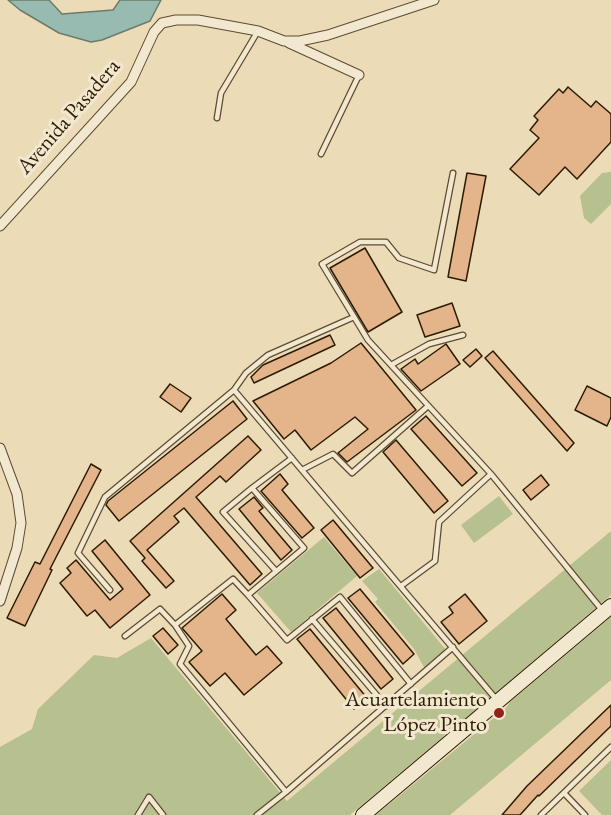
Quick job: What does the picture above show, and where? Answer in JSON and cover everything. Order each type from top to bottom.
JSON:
[{"type":"main road","points":[[363,815],[607,609]]},
{"type":"street","name":"Avenida Pasadera","points":[[0,226],[131,82],[158,27],[176,20],[198,20],[258,31],[284,41],[318,38],[434,0]]},
{"type":"street","points":[[284,41],[359,75]]},
{"type":"street","points":[[0,448],[17,494],[21,523],[17,548],[0,601]]},
{"type":"lane","points":[[217,118],[221,93],[258,31]]},
{"type":"lane","points":[[321,154],[359,75]]},
{"type":"lane","points":[[453,173],[434,270],[399,258],[386,242],[360,242],[322,264],[368,340],[491,474],[607,609]]},
{"type":"lane","points":[[110,590],[78,553],[105,497],[234,390],[246,373],[268,355],[354,317]]},
{"type":"lane","points":[[391,365],[429,344],[463,335]]},
{"type":"lane","points":[[234,390],[498,702]]},
{"type":"lane","points":[[302,470],[333,454],[352,473],[428,406]]},
{"type":"lane","points":[[276,571],[223,512],[292,458]]},
{"type":"lane","points":[[400,586],[435,561],[439,522],[491,474]]},
{"type":"lane","points":[[248,595],[304,548],[252,488]]},
{"type":"lane","points":[[175,625],[234,579],[286,640],[340,597],[411,684]]},
{"type":"lane","points":[[125,636],[160,609],[175,625],[189,646],[180,664],[286,792]]},
{"type":"lane","points":[[312,619],[386,706]]},
{"type":"lane","points":[[257,815],[453,647]]},
{"type":"lane","points":[[541,815],[611,747]]},
{"type":"lane","points":[[564,793],[585,815]]},
{"type":"lane","points":[[138,815],[149,797],[163,815]]},
{"type":"green space","points":[[611,172],[611,204],[591,224],[584,218],[580,196],[602,173]]},
{"type":"green space","points":[[499,496],[513,514],[474,543],[461,525]]},
{"type":"green space","points":[[611,531],[611,595],[350,815],[0,815],[0,747],[32,729],[38,709],[94,655],[117,658],[151,638],[287,801]]},
{"type":"green space","points":[[324,537],[357,576],[291,632],[257,593]]},
{"type":"green space","points":[[379,569],[446,650],[425,669],[414,649],[375,602],[378,599],[362,581]]},
{"type":"green space","points":[[611,617],[611,680],[450,815],[376,815],[506,708],[510,702]]},
{"type":"green space","points":[[611,760],[611,815],[602,815],[579,791]]},
{"type":"water","points":[[8,0],[49,0],[62,14],[113,10],[120,0],[161,0],[150,21],[102,40],[91,42],[59,33],[20,10]]},
{"type":"building","points":[[568,87],[591,107],[596,101],[611,114],[611,142],[577,179],[565,167],[539,195],[510,169],[539,138],[530,130],[538,120],[534,116],[559,89],[563,93]]},
{"type":"building","points":[[467,173],[486,176],[466,281],[448,277]]},
{"type":"building","points":[[365,248],[402,312],[368,332],[330,268]]},
{"type":"building","points":[[452,303],[460,326],[425,337],[417,315]]},
{"type":"building","points":[[330,335],[335,345],[254,383],[251,377],[263,365]]},
{"type":"building","points":[[361,343],[416,410],[347,462],[338,453],[368,429],[355,417],[311,450],[295,430],[284,439],[253,401],[331,363]]},
{"type":"building","points":[[446,344],[460,364],[421,391],[401,369],[415,359],[418,364]]},
{"type":"building","points":[[476,349],[482,356],[470,367],[463,360]]},
{"type":"building","points":[[493,351],[574,443],[567,451],[485,358]]},
{"type":"building","points":[[170,384],[191,398],[181,412],[160,397]]},
{"type":"building","points":[[587,386],[611,398],[611,417],[607,426],[575,410]]},
{"type":"building","points":[[233,401],[247,419],[119,521],[106,505],[108,501]]},
{"type":"building","points":[[426,416],[477,473],[462,486],[411,429]]},
{"type":"building","points":[[248,436],[261,450],[226,482],[220,476],[196,497],[262,574],[250,585],[184,508],[174,516],[179,522],[147,550],[174,581],[166,588],[142,561],[145,558],[130,541]]},
{"type":"building","points":[[396,440],[448,501],[434,513],[383,452]]},
{"type":"building","points":[[91,464],[101,470],[50,569],[52,570],[25,626],[7,618],[35,562],[40,564]]},
{"type":"building","points":[[280,474],[288,484],[282,490],[314,528],[302,538],[261,491]]},
{"type":"building","points":[[541,475],[549,485],[531,500],[523,490]]},
{"type":"building","points":[[254,497],[263,508],[259,511],[292,550],[281,560],[239,509]]},
{"type":"building","points":[[333,520],[373,568],[360,578],[321,530]]},
{"type":"building","points":[[105,540],[150,595],[110,628],[95,610],[87,616],[60,583],[71,573],[67,568],[76,560],[110,600],[123,589],[92,551]]},
{"type":"building","points":[[360,589],[414,654],[403,664],[348,598]]},
{"type":"building","points":[[222,594],[236,610],[226,619],[256,655],[267,646],[282,663],[244,695],[225,673],[210,686],[189,662],[202,651],[182,628]]},
{"type":"building","points":[[465,594],[487,621],[459,644],[441,622],[453,613],[449,607]]},
{"type":"building","points":[[336,608],[393,679],[381,689],[323,618]]},
{"type":"building","points":[[163,628],[178,645],[168,654],[153,636]]},
{"type":"building","points":[[310,629],[367,698],[354,709],[297,639]]},
{"type":"building","points":[[611,705],[611,726],[520,815],[502,815],[527,786]]},
{"type":"place","name":"Acuartelamiento López Pinto","points":[[499,713]]}]
